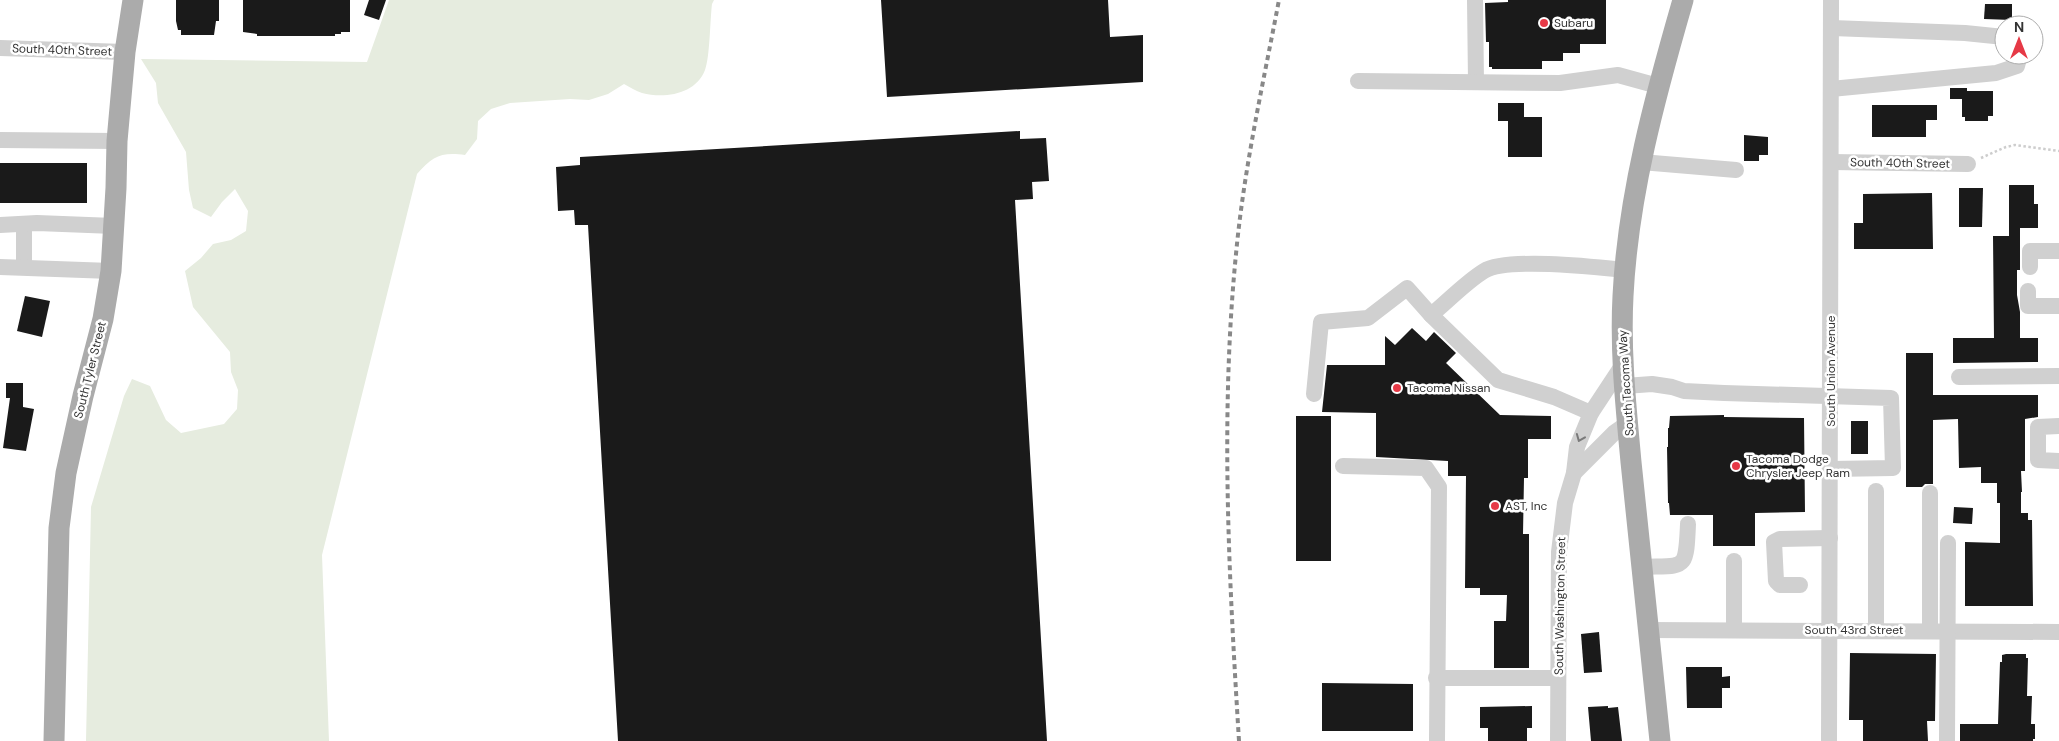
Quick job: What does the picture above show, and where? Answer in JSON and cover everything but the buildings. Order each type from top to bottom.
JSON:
[{"type":"main road","name":"South Tyler Street","points":[[54,741],[59,528],[66,473],[103,319],[111,271],[117,141],[132,0]]},
{"type":"main road","name":"South Tacoma Way","points":[[1660,741],[1641,567],[1624,376],[1625,270],[1630,219],[1641,162],[1658,86],[1683,0]]},
{"type":"street","points":[[1475,0],[1476,82]]},
{"type":"street","name":"South Union Avenue","points":[[1829,741],[1832,0]]},
{"type":"street","points":[[1832,28],[1965,33],[1994,36]]},
{"type":"street","name":"South 40th Street","points":[[0,48],[125,52]]},
{"type":"street","points":[[1831,89],[1996,73],[2017,65]]},
{"type":"street","points":[[1358,81],[1560,83],[1618,75],[1658,86]]},
{"type":"street","points":[[0,140],[117,141]]},
{"type":"street","points":[[1641,162],[1736,170]]},
{"type":"street","name":"South 40th Street","points":[[1831,162],[1968,164]]},
{"type":"street","points":[[24,224],[24,267]]},
{"type":"street","points":[[0,225],[114,226]]},
{"type":"street","points":[[2030,267],[2030,251],[2059,251]]},
{"type":"street","points":[[1431,315],[1484,271],[1499,264],[1576,265],[1625,270]]},
{"type":"street","points":[[0,267],[111,271]]},
{"type":"street","points":[[1314,394],[1322,322],[1368,318],[1407,288],[1431,315],[1498,380],[1554,396],[1591,413]]},
{"type":"street","points":[[2028,291],[2028,306],[2059,306]]},
{"type":"street","points":[[1624,376],[1684,391],[1891,398],[1893,468],[1831,469]]},
{"type":"street","name":"South Washington Street","points":[[1558,741],[1560,537],[1565,503],[1574,473],[1577,447],[1591,413],[1624,376]]},
{"type":"street","points":[[1959,377],[2059,376]]},
{"type":"street","name":"South Washington Street","points":[[1574,473],[1615,432],[1628,423]]},
{"type":"street","points":[[2059,426],[2038,427],[2038,460],[2059,461]]},
{"type":"street","points":[[1344,466],[1426,468],[1438,487],[1436,741]]},
{"type":"street","points":[[1876,491],[1876,631]]},
{"type":"street","points":[[1930,493],[1930,631]]},
{"type":"street","points":[[1641,567],[1678,566],[1687,555],[1688,524]]},
{"type":"street","points":[[1800,585],[1780,585],[1776,581],[1774,542],[1780,539],[1830,538]]},
{"type":"street","points":[[1947,741],[1948,542]]},
{"type":"street","points":[[1734,561],[1734,630]]},
{"type":"street","name":"South 43rd Street","points":[[1649,630],[2059,632]]},
{"type":"street","points":[[1436,678],[1558,678]]},
{"type":"path","points":[[1968,164],[2006,147],[2016,145],[2059,151]]},
{"type":"shaded area","points":[[389,0],[714,0],[712,4],[707,64],[701,78],[695,85],[679,93],[651,95],[624,84],[608,94],[589,100],[570,99],[510,103],[491,109],[478,121],[477,139],[465,155],[443,155],[433,159],[417,174],[322,555],[329,741],[86,741],[91,507],[124,396],[132,379],[150,386],[166,420],[181,433],[224,424],[237,409],[238,390],[231,372],[230,352],[193,307],[185,271],[201,258],[213,244],[231,240],[246,231],[248,211],[235,189],[211,217],[193,208],[189,190],[186,152],[158,103],[156,83],[141,59],[367,62]]},
{"type":"railway","points":[[1239,741],[1229,558],[1227,436],[1231,315],[1239,222],[1254,126],[1279,0]]},
{"type":"place","name":"Subaru","points":[[1544,23]]},
{"type":"place","name":"Tacoma Nissan","points":[[1397,388]]},
{"type":"place","name":"Tacoma Dodge Chrysler Jeep Ram","points":[[1736,466]]},
{"type":"place","name":"AST, Inc","points":[[1495,506]]}]
